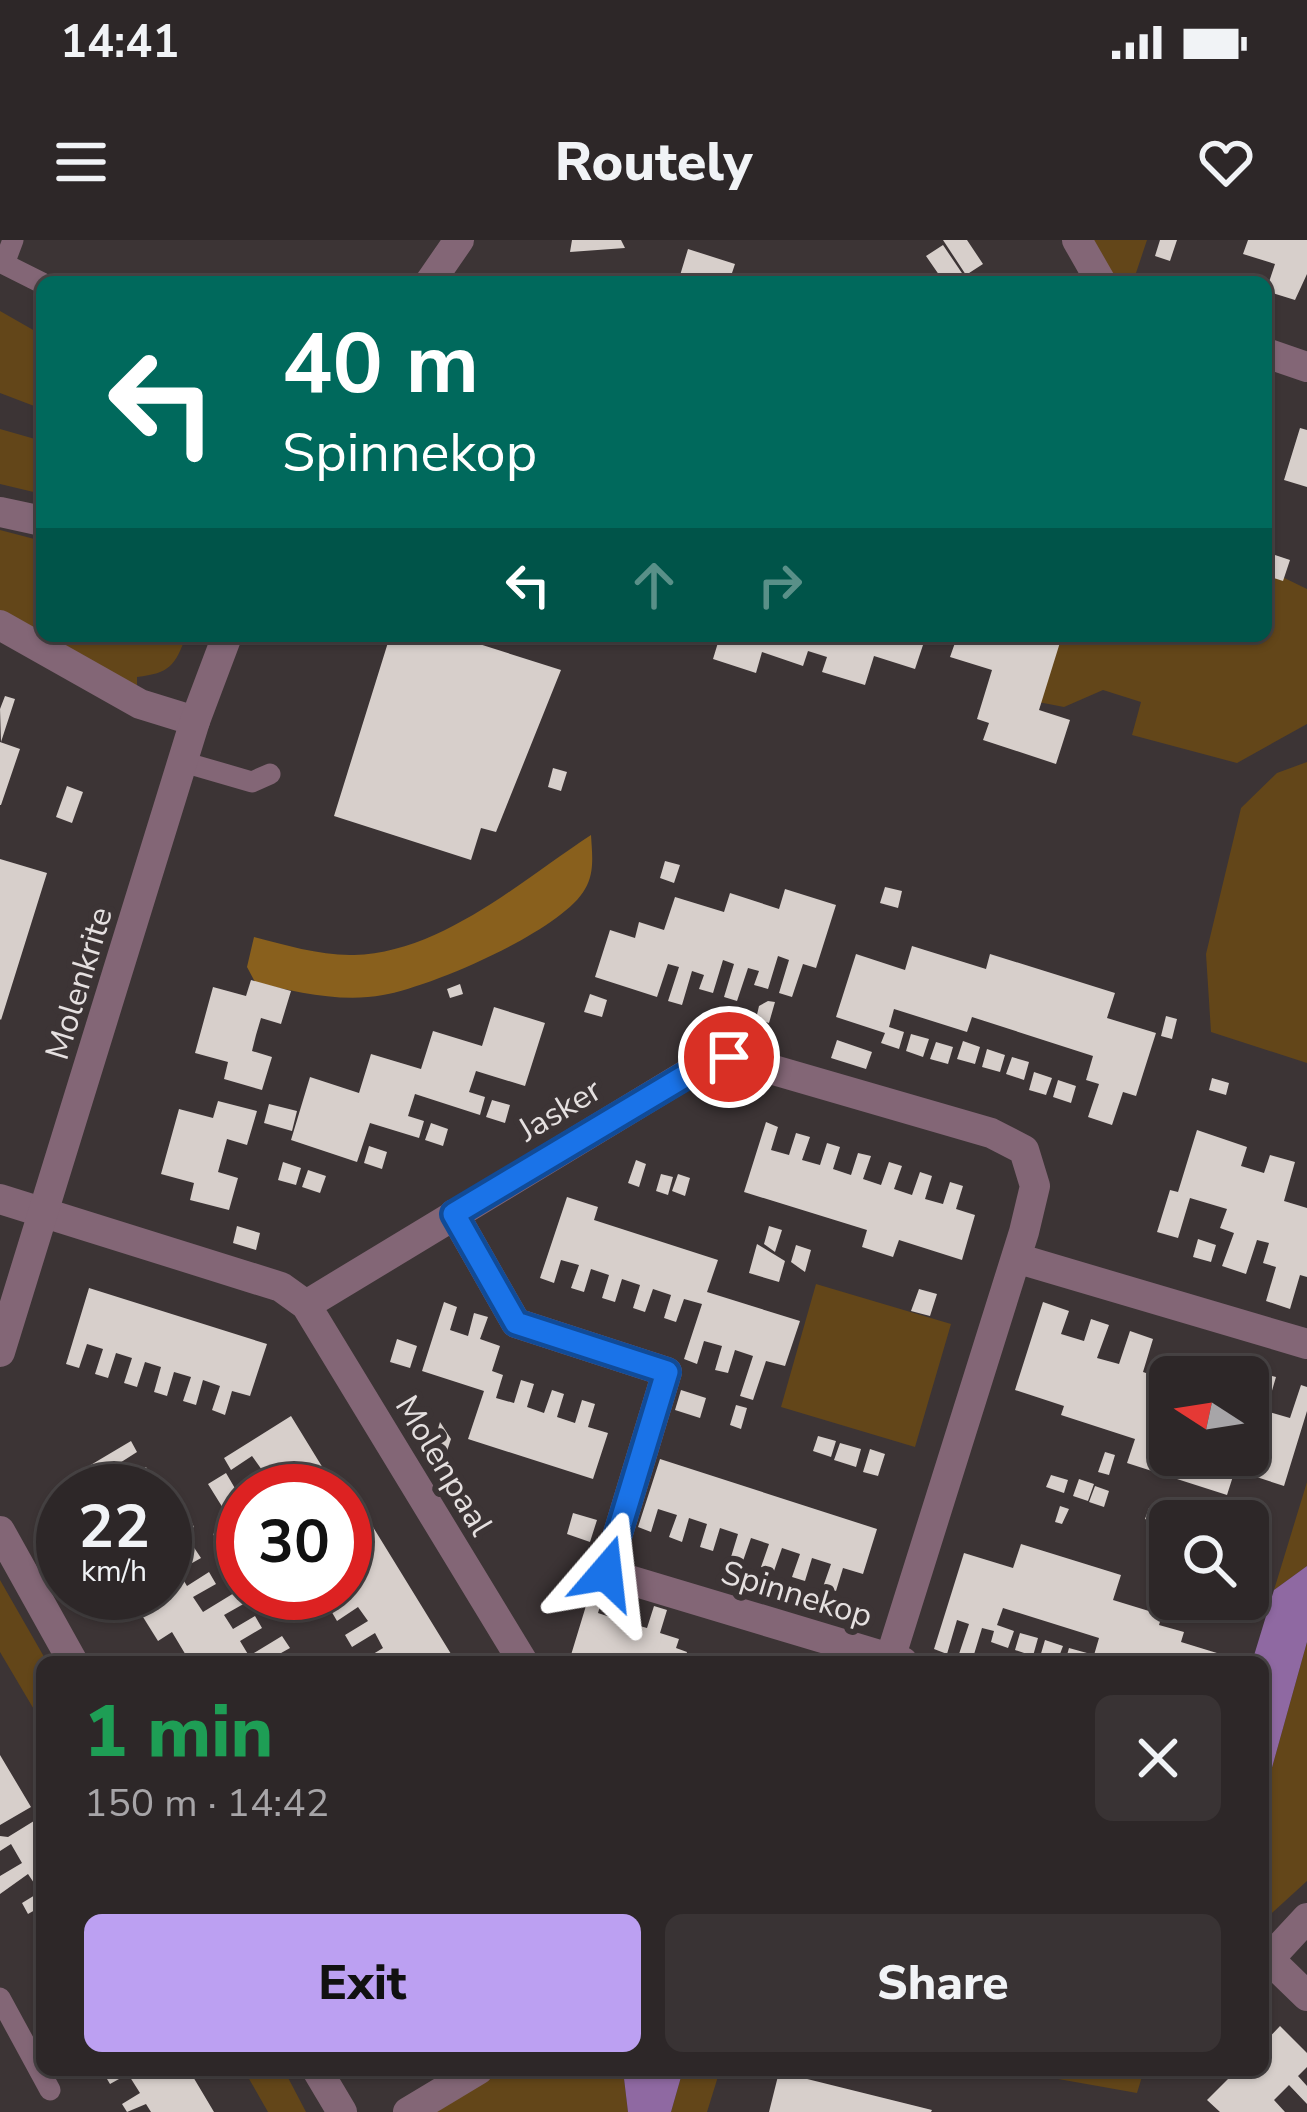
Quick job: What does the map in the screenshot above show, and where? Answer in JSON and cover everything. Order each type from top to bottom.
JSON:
[{"type":"street","points":[[434,276],[458,240]]},
{"type":"street","points":[[1077,240],[1098,276]]},
{"type":"street","points":[[1272,355],[1307,367]]},
{"type":"street","points":[[0,512],[36,520]]},
{"type":"street","points":[[0,626],[140,704],[195,721]]},
{"type":"street","name":"Molenkrite","points":[[0,1352],[195,721],[225,642]]},
{"type":"street","name":"Jasker","points":[[306,1305],[700,1067],[729,1057],[991,1133],[1024,1150],[1035,1186],[896,1656]]},
{"type":"street","points":[[0,1199],[281,1287],[306,1305]]},
{"type":"street","name":"Spinnekop","points":[[454,1214],[516,1323],[667,1372],[606,1573],[878,1656]]},
{"type":"street","points":[[1016,1258],[1307,1344]]},
{"type":"street","name":"Molenpaal","points":[[306,1305],[520,1656]]},
{"type":"street","points":[[0,1531],[70,1656]]},
{"type":"street","points":[[1269,1956],[1307,1918]]},
{"type":"street","points":[[1269,1962],[1307,1996]]},
{"type":"street","points":[[321,2076],[343,2112]]},
{"type":"street","points":[[409,2112],[468,2076]]},
{"type":"lane","points":[[13,240],[4,264],[36,280]]},
{"type":"lane","points":[[183,762],[252,782],[270,774]]},
{"type":"lane","points":[[0,1998],[36,2064]]},
{"type":"lane","points":[[42,2076],[50,2090]]},
{"type":"shaded area","points":[[1087,240],[1147,240],[1135,276],[1107,276]]},
{"type":"shaded area","points":[[0,311],[36,332],[36,407],[0,393]]},
{"type":"shaded area","points":[[0,429],[36,439],[36,493],[0,484]]},
{"type":"shaded area","points":[[0,530],[36,539],[36,634],[0,615]]},
{"type":"shaded area","points":[[1272,572],[1307,589],[1307,724],[1237,763],[1132,735],[1141,702],[1103,690],[1064,707],[1033,701],[1046,642],[1272,642]]},
{"type":"shaded area","points":[[52,642],[183,642],[174,661],[164,670],[137,677],[137,686]]},
{"type":"shaded area","points":[[1307,762],[1307,1063],[1211,1032],[1206,954],[1241,808],[1277,773]]},
{"type":"shaded area","points":[[591,835],[590,876],[572,905],[523,939],[431,981],[383,995],[335,997],[255,982],[247,967],[254,937],[342,955],[418,942],[479,911]]},
{"type":"shaded area","points":[[816,1284],[951,1324],[915,1447],[781,1407]]},
{"type":"shaded area","points":[[1307,1482],[1307,1566],[1274,1590]]},
{"type":"shaded area","points":[[1307,1566],[1307,1642],[1269,1778],[1269,1656],[1254,1656],[1265,1620],[1269,1620],[1274,1590]]},
{"type":"shaded area","points":[[0,1580],[44,1656],[36,1656],[36,1713],[0,1652]]},
{"type":"shaded area","points":[[1307,1642],[1307,1881],[1269,1916],[1269,1778]]},
{"type":"shaded area","points":[[247,2076],[287,2076],[306,2112],[268,2112]]},
{"type":"shaded area","points":[[490,2076],[624,2076],[628,2112],[430,2112]]},
{"type":"shaded area","points":[[624,2076],[681,2076],[671,2112],[628,2112]]},
{"type":"shaded area","points":[[681,2076],[718,2076],[707,2112],[671,2112]]},
{"type":"shaded area","points":[[1041,2076],[1142,2076],[1137,2093]]},
{"type":"building","points":[[572,240],[621,240],[625,248],[570,252]]},
{"type":"building","points":[[943,240],[967,240],[983,264],[966,275]]},
{"type":"building","points":[[1160,240],[1177,240],[1170,261],[1155,256]]},
{"type":"building","points":[[1248,240],[1307,240],[1307,274],[1295,300],[1272,293],[1275,264],[1243,254]]},
{"type":"building","points":[[943,245],[964,276],[940,276],[926,256]]},
{"type":"building","points":[[688,249],[735,264],[731,276],[680,276]]},
{"type":"building","points":[[1300,428],[1307,430],[1307,487],[1284,480]]},
{"type":"building","points":[[1275,555],[1290,560],[1283,581],[1272,577]]},
{"type":"building","points":[[388,642],[473,642],[561,670],[496,832],[481,828],[471,860],[334,816]]},
{"type":"building","points":[[718,642],[924,642],[915,669],[874,656],[865,685],[822,672],[827,657],[808,651],[803,666],[762,652],[756,673],[713,659]]},
{"type":"building","points":[[955,642],[1060,642],[1039,710],[1070,720],[1056,764],[983,740],[989,723],[977,719],[992,670],[950,657]]},
{"type":"building","points":[[5,696],[15,699],[1,742],[0,709]]},
{"type":"building","points":[[0,742],[20,749],[1,805],[0,805]]},
{"type":"building","points":[[553,768],[567,772],[561,791],[548,787]]},
{"type":"building","points":[[67,786],[83,792],[72,823],[56,817]]},
{"type":"building","points":[[0,859],[47,873],[1,1020],[0,1019]]},
{"type":"building","points":[[665,861],[680,865],[674,883],[660,878]]},
{"type":"building","points":[[885,887],[902,891],[898,908],[880,903]]},
{"type":"building","points":[[785,889],[836,905],[816,968],[803,964],[792,997],[779,993],[789,960],[778,956],[768,989],[754,985],[759,971],[748,968],[737,1001],[724,997],[734,964],[723,960],[713,993],[699,989],[704,975],[692,971],[682,1005],[668,1001],[679,967],[668,964],[657,997],[595,977],[610,930],[635,938],[639,922],[664,930],[675,897],[724,912],[730,893],[779,909]]},
{"type":"building","points":[[912,946],[986,969],[990,954],[1115,993],[1107,1018],[1156,1033],[1136,1096],[1123,1092],[1112,1125],[1088,1117],[1099,1084],[1086,1080],[1093,1056],[972,1017],[967,1032],[894,1009],[889,1027],[904,1032],[899,1049],[881,1043],[885,1033],[836,1017],[856,954],[905,970]]},
{"type":"building","points":[[251,980],[291,991],[281,1024],[261,1018],[256,1035],[252,1051],[272,1057],[262,1090],[224,1079],[228,1062],[195,1053],[213,987],[246,996]]},
{"type":"building","points":[[460,984],[463,994],[450,998],[447,989]]},
{"type":"building","points":[[590,994],[607,1000],[602,1017],[584,1012]]},
{"type":"building","points":[[775,1002],[769,1023],[756,1019],[759,1006]]},
{"type":"building","points":[[494,1007],[545,1023],[525,1086],[476,1071],[469,1092],[485,1097],[480,1115],[415,1094],[408,1116],[424,1121],[419,1138],[370,1123],[357,1162],[291,1140],[310,1077],[359,1093],[371,1054],[421,1069],[433,1031],[482,1046]]},
{"type":"building","points":[[1166,1016],[1177,1019],[1172,1039],[1161,1036]]},
{"type":"building","points":[[911,1034],[929,1039],[923,1057],[906,1051]]},
{"type":"building","points":[[837,1040],[872,1052],[866,1069],[831,1058]]},
{"type":"building","points":[[963,1041],[980,1047],[975,1064],[957,1059]]},
{"type":"building","points":[[936,1042],[953,1047],[948,1064],[930,1059]]},
{"type":"building","points":[[987,1049],[1005,1055],[1000,1072],[982,1067]]},
{"type":"building","points":[[1012,1057],[1029,1062],[1024,1080],[1006,1074]]},
{"type":"building","points":[[1034,1072],[1052,1078],[1046,1095],[1029,1090]]},
{"type":"building","points":[[1212,1078],[1229,1083],[1226,1095],[1209,1090]]},
{"type":"building","points":[[1058,1080],[1076,1086],[1071,1103],[1053,1097]]},
{"type":"building","points":[[492,1100],[510,1105],[505,1123],[486,1117]]},
{"type":"building","points":[[218,1101],[257,1111],[247,1145],[227,1139],[218,1172],[238,1178],[229,1210],[190,1200],[194,1183],[161,1174],[179,1109],[213,1118]]},
{"type":"building","points":[[269,1104],[297,1111],[292,1131],[264,1123]]},
{"type":"building","points":[[766,1122],[778,1127],[771,1150],[789,1155],[796,1133],[810,1137],[802,1160],[820,1165],[827,1143],[840,1147],[833,1169],[851,1175],[858,1153],[871,1156],[863,1179],[881,1185],[889,1162],[902,1166],[894,1189],[912,1195],[920,1172],[932,1176],[925,1199],[943,1204],[950,1182],[963,1186],[956,1209],[975,1215],[962,1260],[899,1240],[893,1257],[862,1247],[867,1230],[744,1192]]},
{"type":"building","points":[[431,1123],[448,1129],[443,1146],[425,1140]]},
{"type":"building","points":[[1197,1130],[1247,1147],[1241,1166],[1264,1173],[1270,1155],[1295,1162],[1284,1201],[1307,1208],[1307,1277],[1300,1275],[1290,1309],[1266,1301],[1276,1267],[1263,1263],[1269,1243],[1257,1240],[1246,1274],[1222,1266],[1234,1233],[1220,1228],[1227,1209],[1190,1198],[1178,1238],[1157,1232],[1170,1190],[1178,1192]]},
{"type":"building","points":[[369,1146],[387,1152],[382,1169],[364,1163]]},
{"type":"building","points":[[636,1160],[646,1164],[639,1187],[628,1183]]},
{"type":"building","points":[[283,1162],[301,1168],[296,1185],[278,1180]]},
{"type":"building","points":[[308,1170],[326,1176],[320,1193],[302,1187]]},
{"type":"building","points":[[661,1174],[673,1177],[668,1195],[656,1191]]},
{"type":"building","points":[[678,1174],[690,1178],[685,1196],[672,1191]]},
{"type":"building","points":[[567,1197],[598,1207],[594,1220],[718,1260],[707,1292],[800,1321],[785,1366],[766,1361],[753,1400],[740,1396],[753,1356],[735,1350],[728,1373],[715,1370],[722,1346],[704,1341],[697,1364],[684,1359],[702,1304],[684,1299],[676,1322],[664,1318],[671,1295],[653,1289],[645,1312],[633,1308],[640,1285],[622,1279],[615,1302],[602,1298],[609,1275],[591,1269],[584,1292],[571,1288],[579,1265],[561,1260],[554,1283],[540,1278]]},
{"type":"building","points":[[237,1226],[260,1233],[256,1250],[233,1243]]},
{"type":"building","points":[[769,1226],[782,1230],[775,1252],[764,1244]]},
{"type":"building","points":[[1198,1239],[1216,1245],[1211,1262],[1193,1257]]},
{"type":"building","points":[[757,1244],[785,1261],[779,1282],[749,1273]]},
{"type":"building","points":[[796,1245],[811,1250],[805,1272],[791,1262]]},
{"type":"building","points":[[89,1288],[267,1344],[250,1396],[232,1391],[225,1415],[212,1410],[220,1386],[203,1380],[196,1405],[183,1401],[191,1377],[174,1372],[167,1396],[154,1392],[161,1367],[145,1362],[137,1387],[124,1383],[132,1358],[116,1353],[108,1378],[95,1374],[103,1349],[87,1344],[79,1368],[66,1364]]},
{"type":"building","points":[[919,1289],[937,1294],[930,1316],[911,1311]]},
{"type":"building","points":[[444,1302],[457,1307],[450,1330],[468,1336],[474,1313],[488,1317],[480,1339],[500,1346],[492,1371],[503,1375],[496,1398],[514,1403],[521,1380],[534,1384],[527,1407],[544,1413],[552,1390],[564,1394],[557,1417],[575,1423],[582,1400],[595,1404],[588,1427],[608,1433],[593,1479],[468,1439],[484,1391],[422,1371]]},
{"type":"building","points":[[1043,1302],[1069,1311],[1061,1334],[1084,1341],[1091,1319],[1109,1325],[1097,1358],[1119,1364],[1130,1331],[1153,1339],[1143,1372],[1149,1374],[1149,1470],[1127,1463],[1135,1439],[1061,1415],[1064,1406],[1015,1390]]},
{"type":"building","points":[[397,1339],[417,1346],[410,1368],[390,1362]]},
{"type":"building","points":[[1301,1385],[1307,1387],[1307,1411],[1284,1486],[1253,1476],[1269,1476],[1269,1412],[1290,1418]]},
{"type":"building","points":[[681,1390],[706,1398],[700,1418],[675,1410]]},
{"type":"building","points":[[736,1405],[747,1408],[741,1429],[730,1425]]},
{"type":"building","points":[[291,1416],[320,1464],[258,1464],[252,1456],[240,1464],[228,1464],[224,1458]]},
{"type":"building","points":[[440,1422],[451,1439],[443,1463],[433,1446]]},
{"type":"building","points":[[818,1436],[836,1441],[831,1457],[813,1451]]},
{"type":"building","points":[[131,1441],[137,1452],[118,1464],[92,1464]]},
{"type":"building","points":[[840,1443],[861,1449],[856,1467],[834,1460]]},
{"type":"building","points":[[870,1449],[885,1454],[878,1476],[863,1472]]},
{"type":"building","points":[[1105,1452],[1115,1455],[1109,1475],[1098,1472]]},
{"type":"building","points":[[660,1459],[877,1529],[863,1574],[843,1568],[836,1591],[823,1587],[831,1564],[812,1558],[805,1581],[792,1577],[800,1554],[782,1548],[774,1571],[761,1567],[769,1544],[751,1538],[743,1561],[731,1557],[738,1534],[720,1528],[713,1551],[700,1547],[707,1524],[689,1518],[682,1542],[669,1537],[677,1515],[658,1509],[651,1532],[638,1527]]},
{"type":"building","points":[[1051,1475],[1068,1480],[1064,1493],[1046,1487]]},
{"type":"building","points":[[1168,1476],[1233,1476],[1227,1495]]},
{"type":"building","points":[[1079,1479],[1094,1484],[1088,1501],[1073,1496]]},
{"type":"building","points":[[1095,1486],[1109,1491],[1104,1507],[1089,1502]]},
{"type":"building","points":[[1060,1506],[1069,1509],[1062,1524],[1055,1522]]},
{"type":"building","points":[[573,1513],[597,1520],[590,1542],[567,1534]]},
{"type":"building","points":[[372,1525],[452,1656],[370,1656],[383,1648],[375,1633],[352,1647],[345,1635],[372,1620]]},
{"type":"building","points":[[1021,1544],[1121,1575],[1113,1600],[1149,1611],[1149,1620],[1160,1620],[1159,1625],[1184,1632],[1181,1642],[1227,1656],[1094,1656],[1099,1638],[1003,1608],[997,1625],[1014,1631],[1008,1648],[991,1642],[994,1631],[982,1628],[974,1656],[958,1656],[969,1624],[957,1620],[947,1654],[934,1649],[964,1553],[1013,1568]]},
{"type":"building","points":[[209,1572],[216,1584],[193,1597],[203,1612],[216,1604],[216,1620],[227,1620],[233,1629],[248,1620],[257,1620],[262,1628],[240,1641],[249,1656],[186,1656],[172,1632],[158,1641],[145,1620],[192,1620],[192,1583]]},
{"type":"building","points":[[592,1586],[605,1590],[598,1613],[616,1619],[623,1596],[636,1600],[629,1623],[647,1628],[654,1606],[667,1610],[660,1633],[679,1639],[676,1648],[687,1652],[686,1656],[571,1655]]},
{"type":"building","points":[[1020,1633],[1038,1638],[1033,1656],[1015,1650]]},
{"type":"building","points":[[282,1636],[290,1648],[276,1656],[249,1656]]},
{"type":"building","points":[[1045,1640],[1063,1646],[1059,1656],[1040,1656]]},
{"type":"building","points":[[1069,1648],[1087,1653],[1086,1656],[1067,1656]]},
{"type":"building","points":[[0,1755],[31,1807],[0,1825]]},
{"type":"building","points":[[36,1820],[36,1886],[28,1874],[0,1894],[0,1876],[22,1863],[11,1844],[0,1851],[0,1836],[8,1837]]},
{"type":"building","points":[[36,1894],[36,1909],[28,1914],[22,1903]]},
{"type":"building","points":[[1280,2026],[1307,2053],[1307,2067],[1298,2076],[1307,2086],[1307,2104],[1289,2085],[1274,2100],[1285,2112],[1220,2112],[1207,2100],[1231,2076],[1269,2076],[1269,2038]]},
{"type":"building","points":[[129,2076],[193,2076],[214,2112],[151,2112],[146,2104],[127,2112],[122,2104],[140,2093]]},
{"type":"building","points":[[778,2076],[795,2076],[932,2110],[931,2112],[769,2112]]},
{"type":"route","points":[[606,1573],[667,1372],[516,1323],[454,1214],[700,1067],[729,1057]]}]
